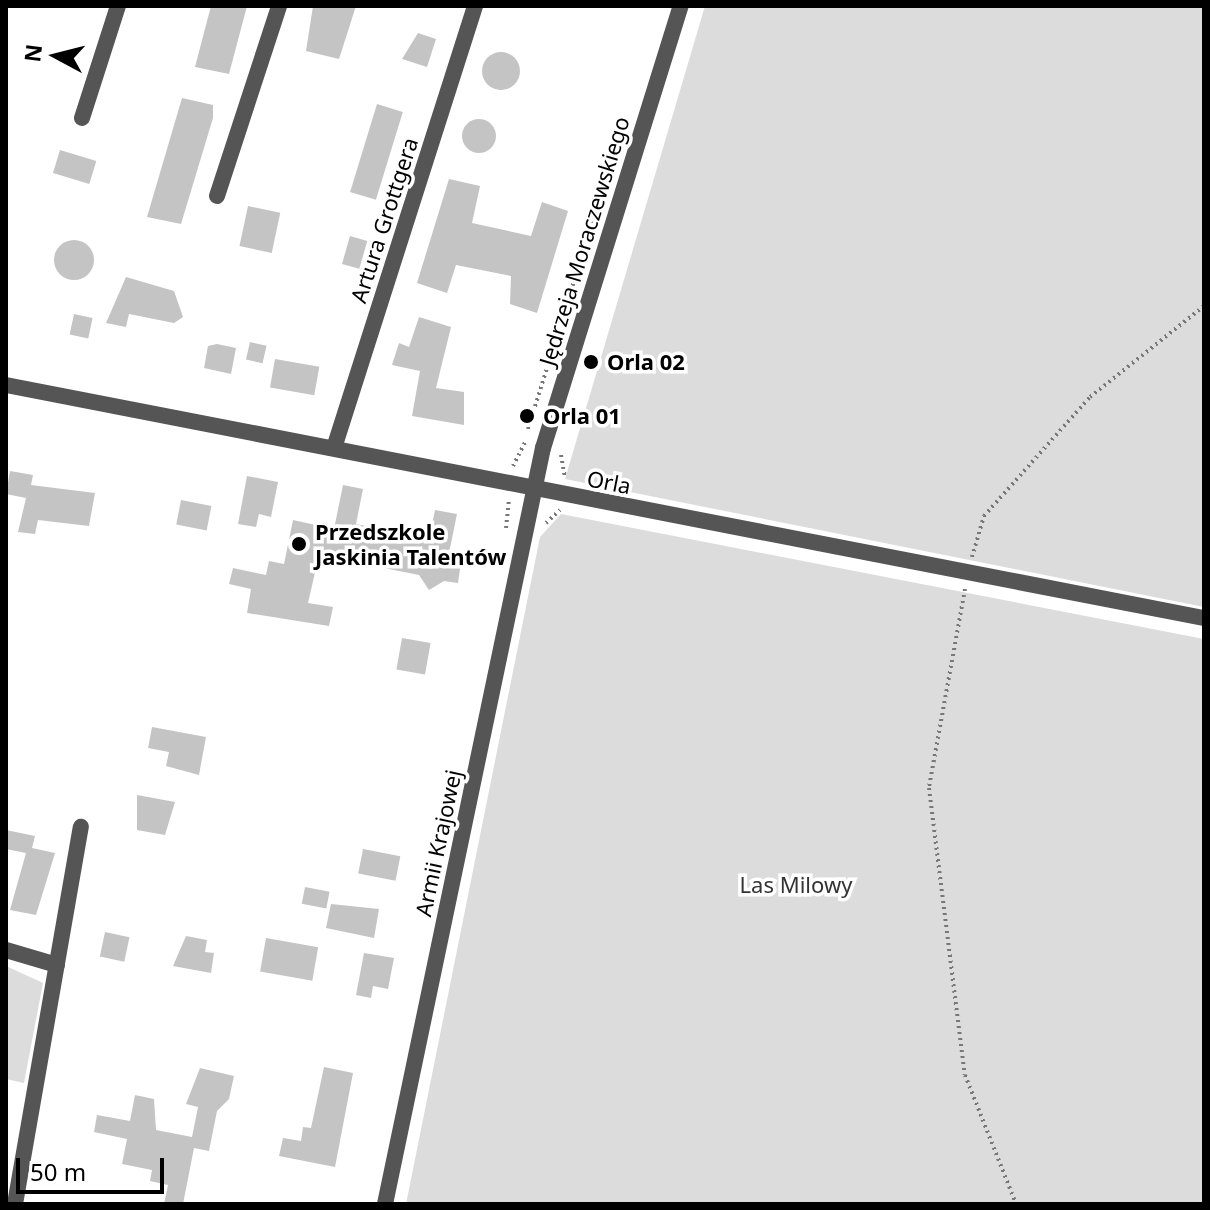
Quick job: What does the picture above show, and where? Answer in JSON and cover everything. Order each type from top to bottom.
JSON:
[{"type":"street","points":[[82,118],[118,6]]},
{"type":"street","points":[[217,196],[279,6]]},
{"type":"street","name":"Artura Grottgera","points":[[334,448],[475,6]]},
{"type":"street","name":"Jędrzeja Moraczewskiego","points":[[534,490],[681,6]]},
{"type":"street","name":"Orla","points":[[6,385],[334,448],[499,484],[1204,618]]},
{"type":"street","name":"Armii Krajowej","points":[[385,1204],[534,490]]},
{"type":"street","points":[[15,1204],[12,1182],[57,965],[81,827]]},
{"type":"street","points":[[6,950],[57,965]]},
{"type":"path","points":[[499,484],[524,443],[532,398],[614,154]]},
{"type":"path","points":[[1016,1204],[965,1075],[929,788],[969,571],[984,516],[994,504],[1090,397],[1204,306]]},
{"type":"green space","points":[[705,6],[1204,6],[1204,607],[565,479]]},
{"type":"green space","name":"Las Milowy","points":[[561,514],[1204,639],[1204,1204],[406,1204],[540,537]]},
{"type":"green space","points":[[6,966],[43,983],[24,1083],[6,1079]]},
{"type":"building","points":[[211,6],[247,6],[229,74],[195,67]]},
{"type":"building","points":[[313,6],[356,6],[339,59],[306,51]]},
{"type":"building","points":[[418,33],[436,39],[427,67],[402,59]]},
{"type":"building","points":[[501,52],[514,58],[520,71],[514,84],[501,90],[488,84],[482,71],[488,58]]},
{"type":"building","points":[[182,98],[213,105],[213,118],[181,224],[147,217]]},
{"type":"building","points":[[377,104],[403,112],[376,200],[350,192]]},
{"type":"building","points":[[479,119],[491,124],[496,136],[491,148],[479,153],[467,148],[462,136],[467,124]]},
{"type":"building","points":[[60,150],[96,161],[89,184],[53,173]]},
{"type":"building","points":[[449,179],[480,186],[472,223],[531,236],[542,202],[568,211],[537,313],[510,304],[511,276],[456,265],[447,293],[417,283]]},
{"type":"building","points":[[248,206],[280,213],[272,253],[239,246]]},
{"type":"building","points":[[350,236],[367,241],[359,269],[342,264]]},
{"type":"building","points":[[74,240],[88,246],[94,260],[88,274],[74,280],[60,274],[54,260],[60,246]]},
{"type":"building","points":[[126,277],[174,291],[183,317],[174,323],[129,314],[126,327],[106,323]]},
{"type":"building","points":[[74,314],[93,318],[88,338],[70,335]]},
{"type":"building","points":[[419,317],[451,327],[436,388],[464,392],[464,425],[412,416],[420,371],[392,365],[399,343],[409,347]]},
{"type":"building","points":[[250,342],[267,346],[263,363],[246,360]]},
{"type":"building","points":[[217,344],[236,348],[231,374],[204,368],[208,346]]},
{"type":"building","points":[[275,359],[319,367],[314,395],[270,388]]},
{"type":"building","points":[[10,471],[33,475],[31,485],[95,493],[89,526],[38,520],[35,534],[18,532],[26,498],[6,494]]},
{"type":"building","points":[[247,476],[278,482],[271,517],[259,514],[256,527],[238,524]]},
{"type":"building","points":[[343,485],[363,489],[356,524],[429,539],[435,510],[457,514],[449,553],[461,562],[458,583],[444,581],[429,590],[419,575],[319,555],[308,603],[333,607],[329,626],[247,613],[251,589],[229,584],[233,568],[266,575],[269,561],[284,564],[293,520],[334,529]]},
{"type":"building","points":[[181,500],[211,506],[207,530],[176,525]]},
{"type":"building","points":[[402,638],[431,643],[425,675],[396,670]]},
{"type":"building","points":[[152,727],[206,737],[199,775],[166,766],[169,752],[148,748]]},
{"type":"building","points":[[137,795],[175,802],[165,835],[137,830]]},
{"type":"building","points":[[6,830],[35,836],[32,848],[55,853],[36,915],[10,910],[26,853],[6,849]]},
{"type":"building","points":[[363,849],[400,856],[396,881],[358,874]]},
{"type":"building","points":[[305,887],[330,892],[326,908],[302,904]]},
{"type":"building","points":[[331,904],[379,909],[374,938],[326,928]]},
{"type":"building","points":[[105,932],[129,937],[124,962],[100,956]]},
{"type":"building","points":[[186,936],[207,940],[205,952],[214,953],[211,973],[173,966]]},
{"type":"building","points":[[266,938],[318,947],[312,981],[260,971]]},
{"type":"building","points":[[364,953],[394,958],[388,989],[373,986],[371,998],[356,995]]},
{"type":"building","points":[[324,1067],[353,1073],[335,1167],[279,1156],[283,1138],[301,1141],[303,1127],[311,1128]]},
{"type":"building","points":[[200,1068],[234,1076],[229,1099],[217,1111],[209,1151],[194,1148],[183,1204],[164,1204],[168,1185],[150,1181],[152,1170],[122,1164],[127,1139],[94,1132],[97,1115],[130,1121],[135,1095],[154,1099],[156,1130],[192,1137],[198,1107],[186,1104]]},
{"type":"place","name":"Orla 02","points":[[591,362]]},
{"type":"place","name":"Orla 01","points":[[527,416]]},
{"type":"place","name":"Przedszkole Jaskinia Talentów","points":[[299,544]]}]
